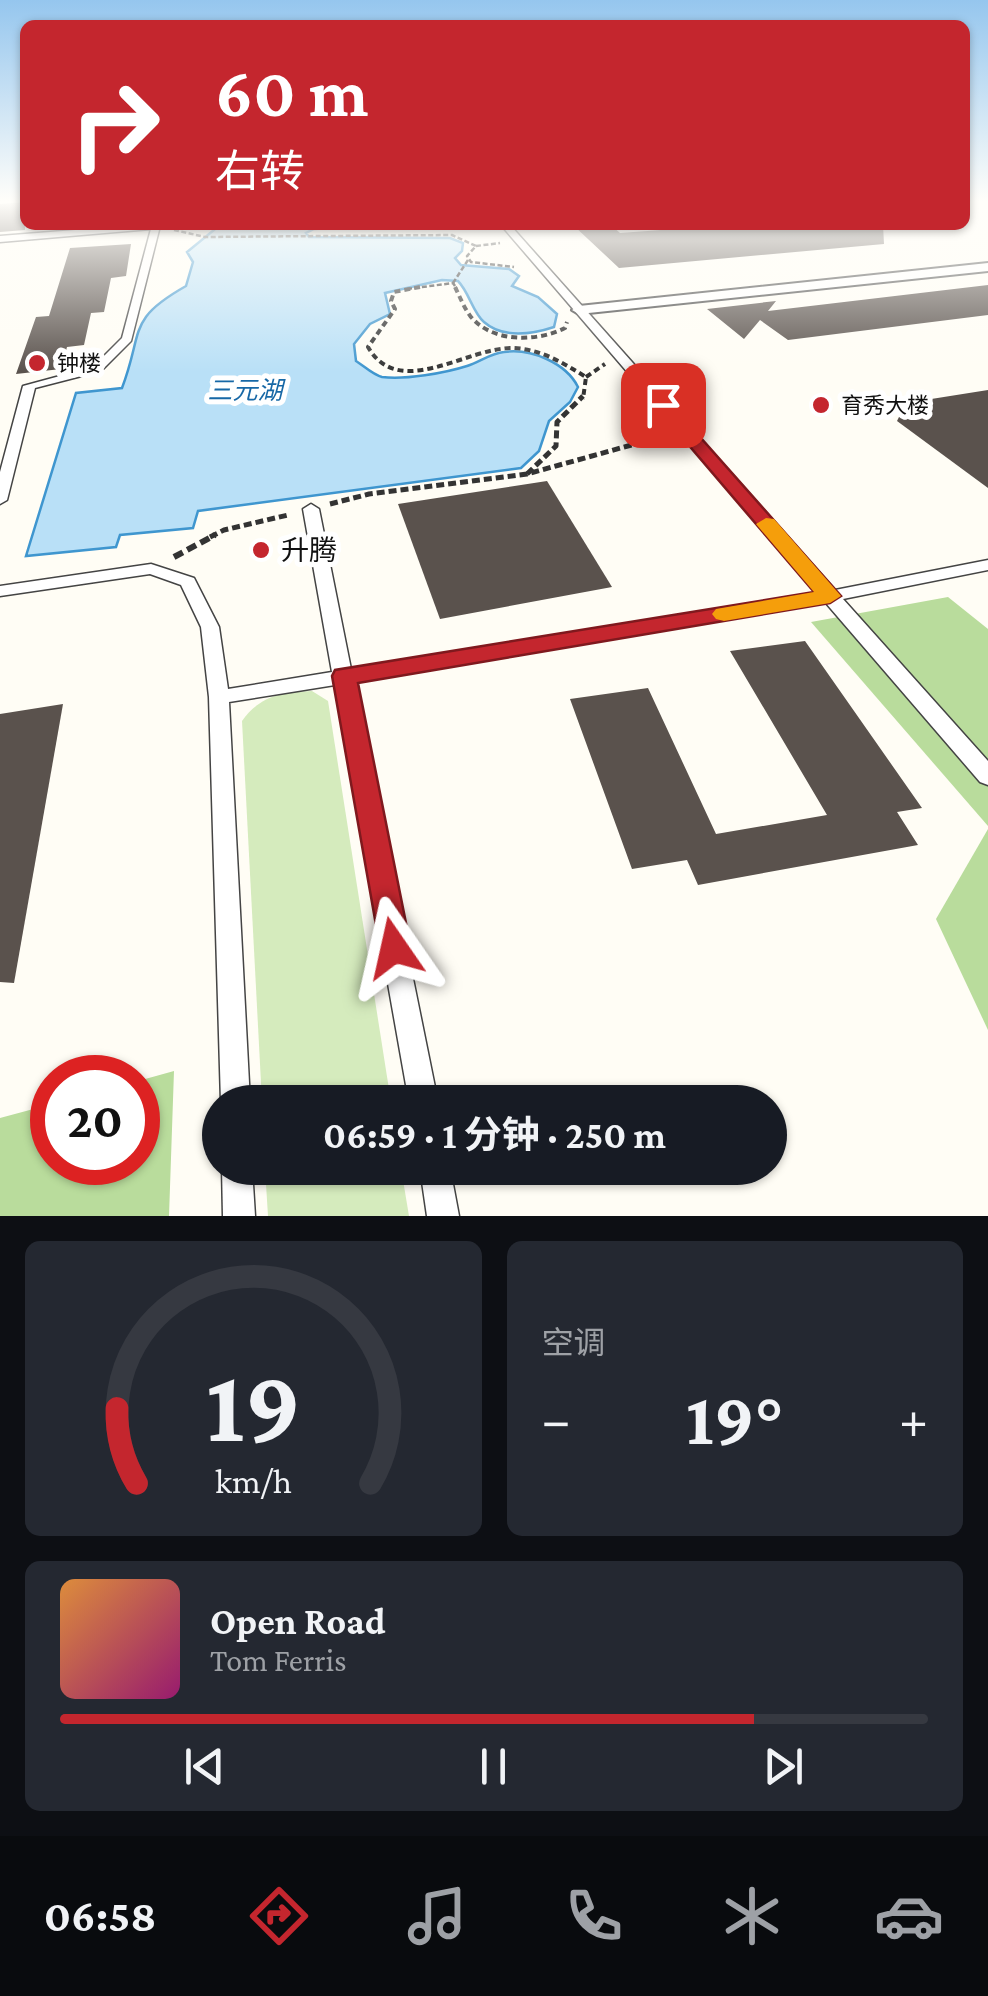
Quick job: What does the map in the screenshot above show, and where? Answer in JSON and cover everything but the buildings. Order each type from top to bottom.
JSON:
[{"type":"street","points":[[571,311],[988,267]]},
{"type":"lane","points":[[0,500],[29,386],[98,368],[127,339],[148,259]]},
{"type":"lane","points":[[531,259],[571,311],[685,430],[988,776]]},
{"type":"lane","points":[[311,510],[419,1085]]},
{"type":"lane","points":[[219,698],[830,596],[988,565]]},
{"type":"lane","points":[[0,591],[151,569],[188,582],[210,628],[219,698],[234,1085]]},
{"type":"lane","points":[[239,1185],[240,1216]]},
{"type":"lane","points":[[438,1185],[444,1216]]},
{"type":"path","points":[[521,271],[468,260],[453,282],[394,292],[395,309],[372,337],[370,354],[378,364],[399,372],[460,362],[495,348],[512,348],[558,357],[586,378],[583,400],[557,422],[556,446],[527,474]]},
{"type":"path","points":[[453,282],[468,313],[494,332],[546,336],[564,328],[571,311]]},
{"type":"path","points":[[151,569],[224,530],[369,494],[527,474],[685,430]]},
{"type":"green space","points":[[948,597],[988,629],[988,826],[811,622]]},
{"type":"green space","points":[[312,691],[328,701],[388,1085],[261,1085],[242,721],[256,706],[291,693]]},
{"type":"green space","points":[[988,829],[988,1030],[936,919]]},
{"type":"green space","points":[[174,1071],[169,1216],[0,1216],[0,1118],[30,1110],[30,1185],[160,1185],[160,1075]]},
{"type":"green space","points":[[266,1185],[404,1185],[409,1216],[268,1216]]},
{"type":"water","name":"三元湖","points":[[191,259],[456,259],[461,265],[509,269],[519,276],[512,286],[538,297],[557,314],[554,327],[528,333],[500,331],[480,318],[458,281],[442,280],[385,293],[390,314],[370,324],[354,344],[356,361],[379,376],[402,378],[458,369],[499,353],[525,352],[556,364],[578,387],[570,402],[549,421],[539,451],[521,468],[198,511],[193,528],[120,535],[116,547],[26,556],[76,393],[122,388],[145,318],[186,286]]},
{"type":"slow traffic","points":[[724,614],[830,596],[766,524]]},
{"type":"place","name":"钟楼","points":[[37,363]]},
{"type":"place","name":"育秀大楼","points":[[821,405]]},
{"type":"place","name":"升腾","points":[[261,550]]},
{"type":"route","points":[[394,948],[344,676],[830,596],[663,405]]}]
